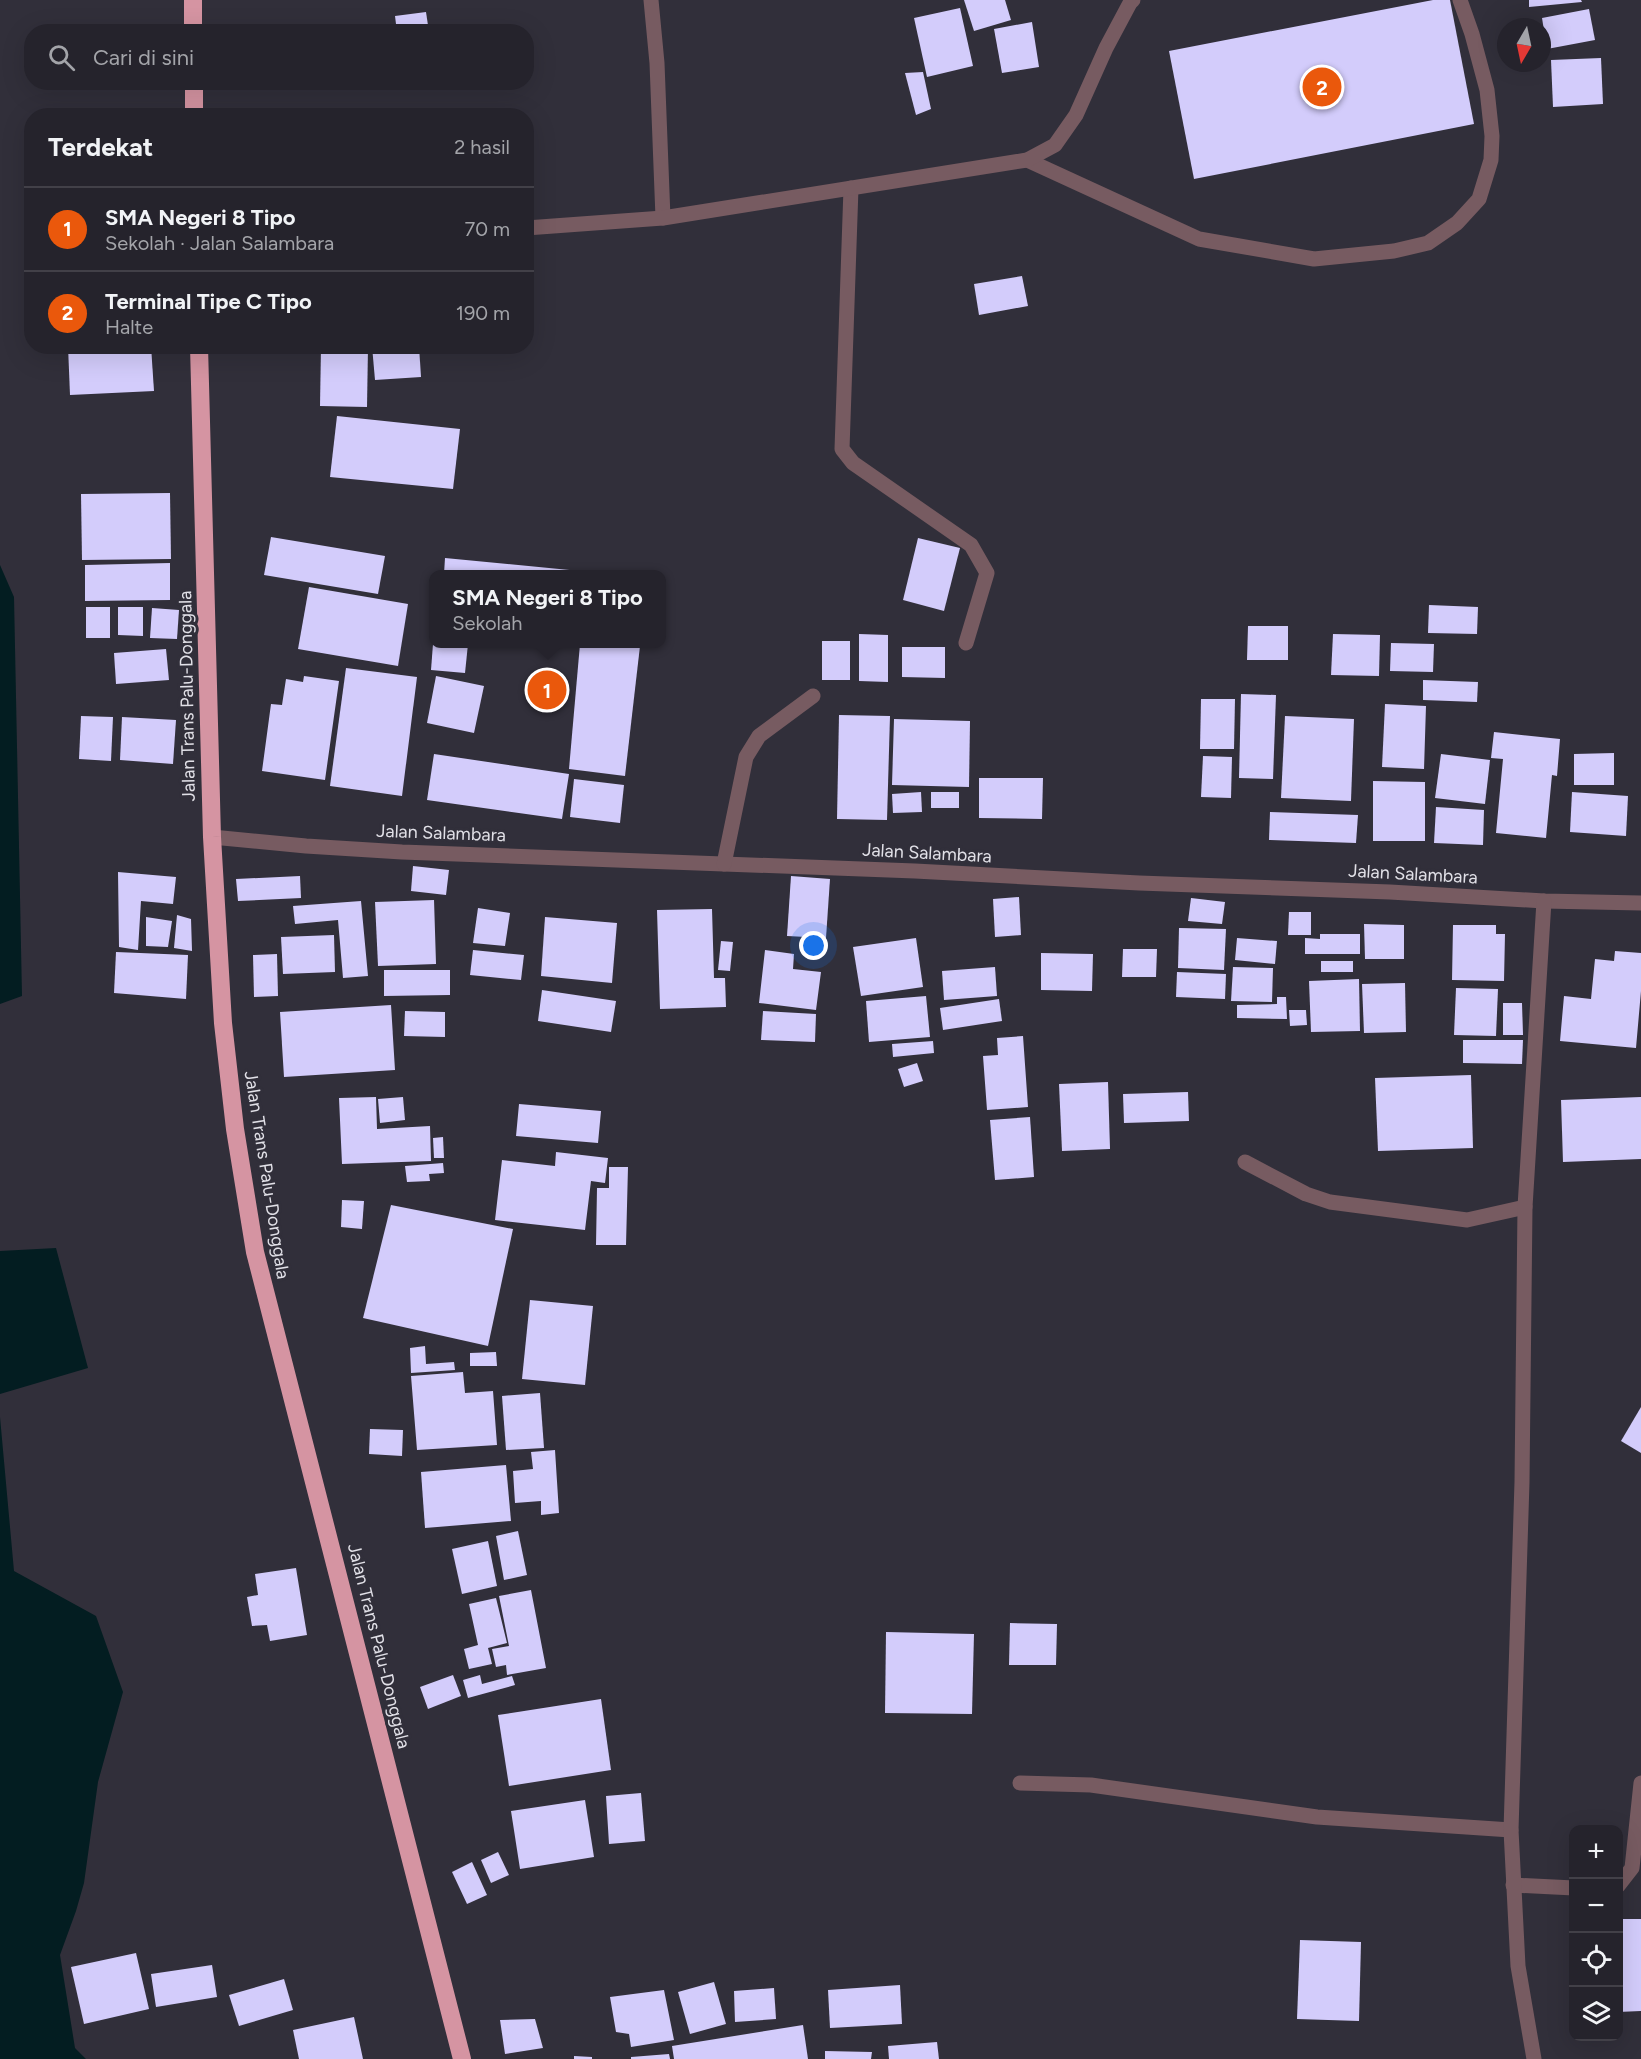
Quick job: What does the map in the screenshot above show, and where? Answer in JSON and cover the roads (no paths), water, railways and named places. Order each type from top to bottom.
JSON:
[{"type":"highway","points":[[193,0],[193,24]]},
{"type":"highway","points":[[194,90],[194,108]]},
{"type":"highway","name":"Jalan Trans Palu-Donggala","points":[[199,354],[212,837],[223,1023],[236,1129],[255,1252],[462,2059]]},
{"type":"street","points":[[651,0],[657,63],[663,218]]},
{"type":"street","points":[[534,227],[663,218],[1027,160],[1055,145],[1076,115],[1106,48],[1133,0]]},
{"type":"street","points":[[1027,160],[1199,239],[1314,259],[1394,251],[1428,243],[1457,223],[1479,199],[1491,160],[1492,136],[1487,90],[1460,0]]},
{"type":"street","points":[[851,188],[842,449],[853,463],[971,545],[987,573],[966,643]]},
{"type":"street","points":[[724,864],[746,757],[759,736],[813,696]]},
{"type":"street","name":"Jalan Salambara","points":[[212,837],[402,852],[1390,892],[1544,901],[1641,903]]},
{"type":"street","points":[[1534,2059],[1518,1966],[1511,1830],[1522,1482],[1525,1207],[1544,901]]},
{"type":"street","points":[[1245,1162],[1306,1194],[1330,1202],[1467,1220],[1525,1207]]},
{"type":"street","points":[[1623,1880],[1632,1868],[1641,1783]]},
{"type":"street","points":[[1020,1784],[1091,1785],[1317,1817],[1511,1830]]},
{"type":"street","points":[[1514,1885],[1569,1888]]},
{"type":"place","name":"Terminal Tipe C Tipo","points":[[1322,87]]},
{"type":"place","name":"SMA Negeri 8 Tipo","points":[[547,690]]}]
